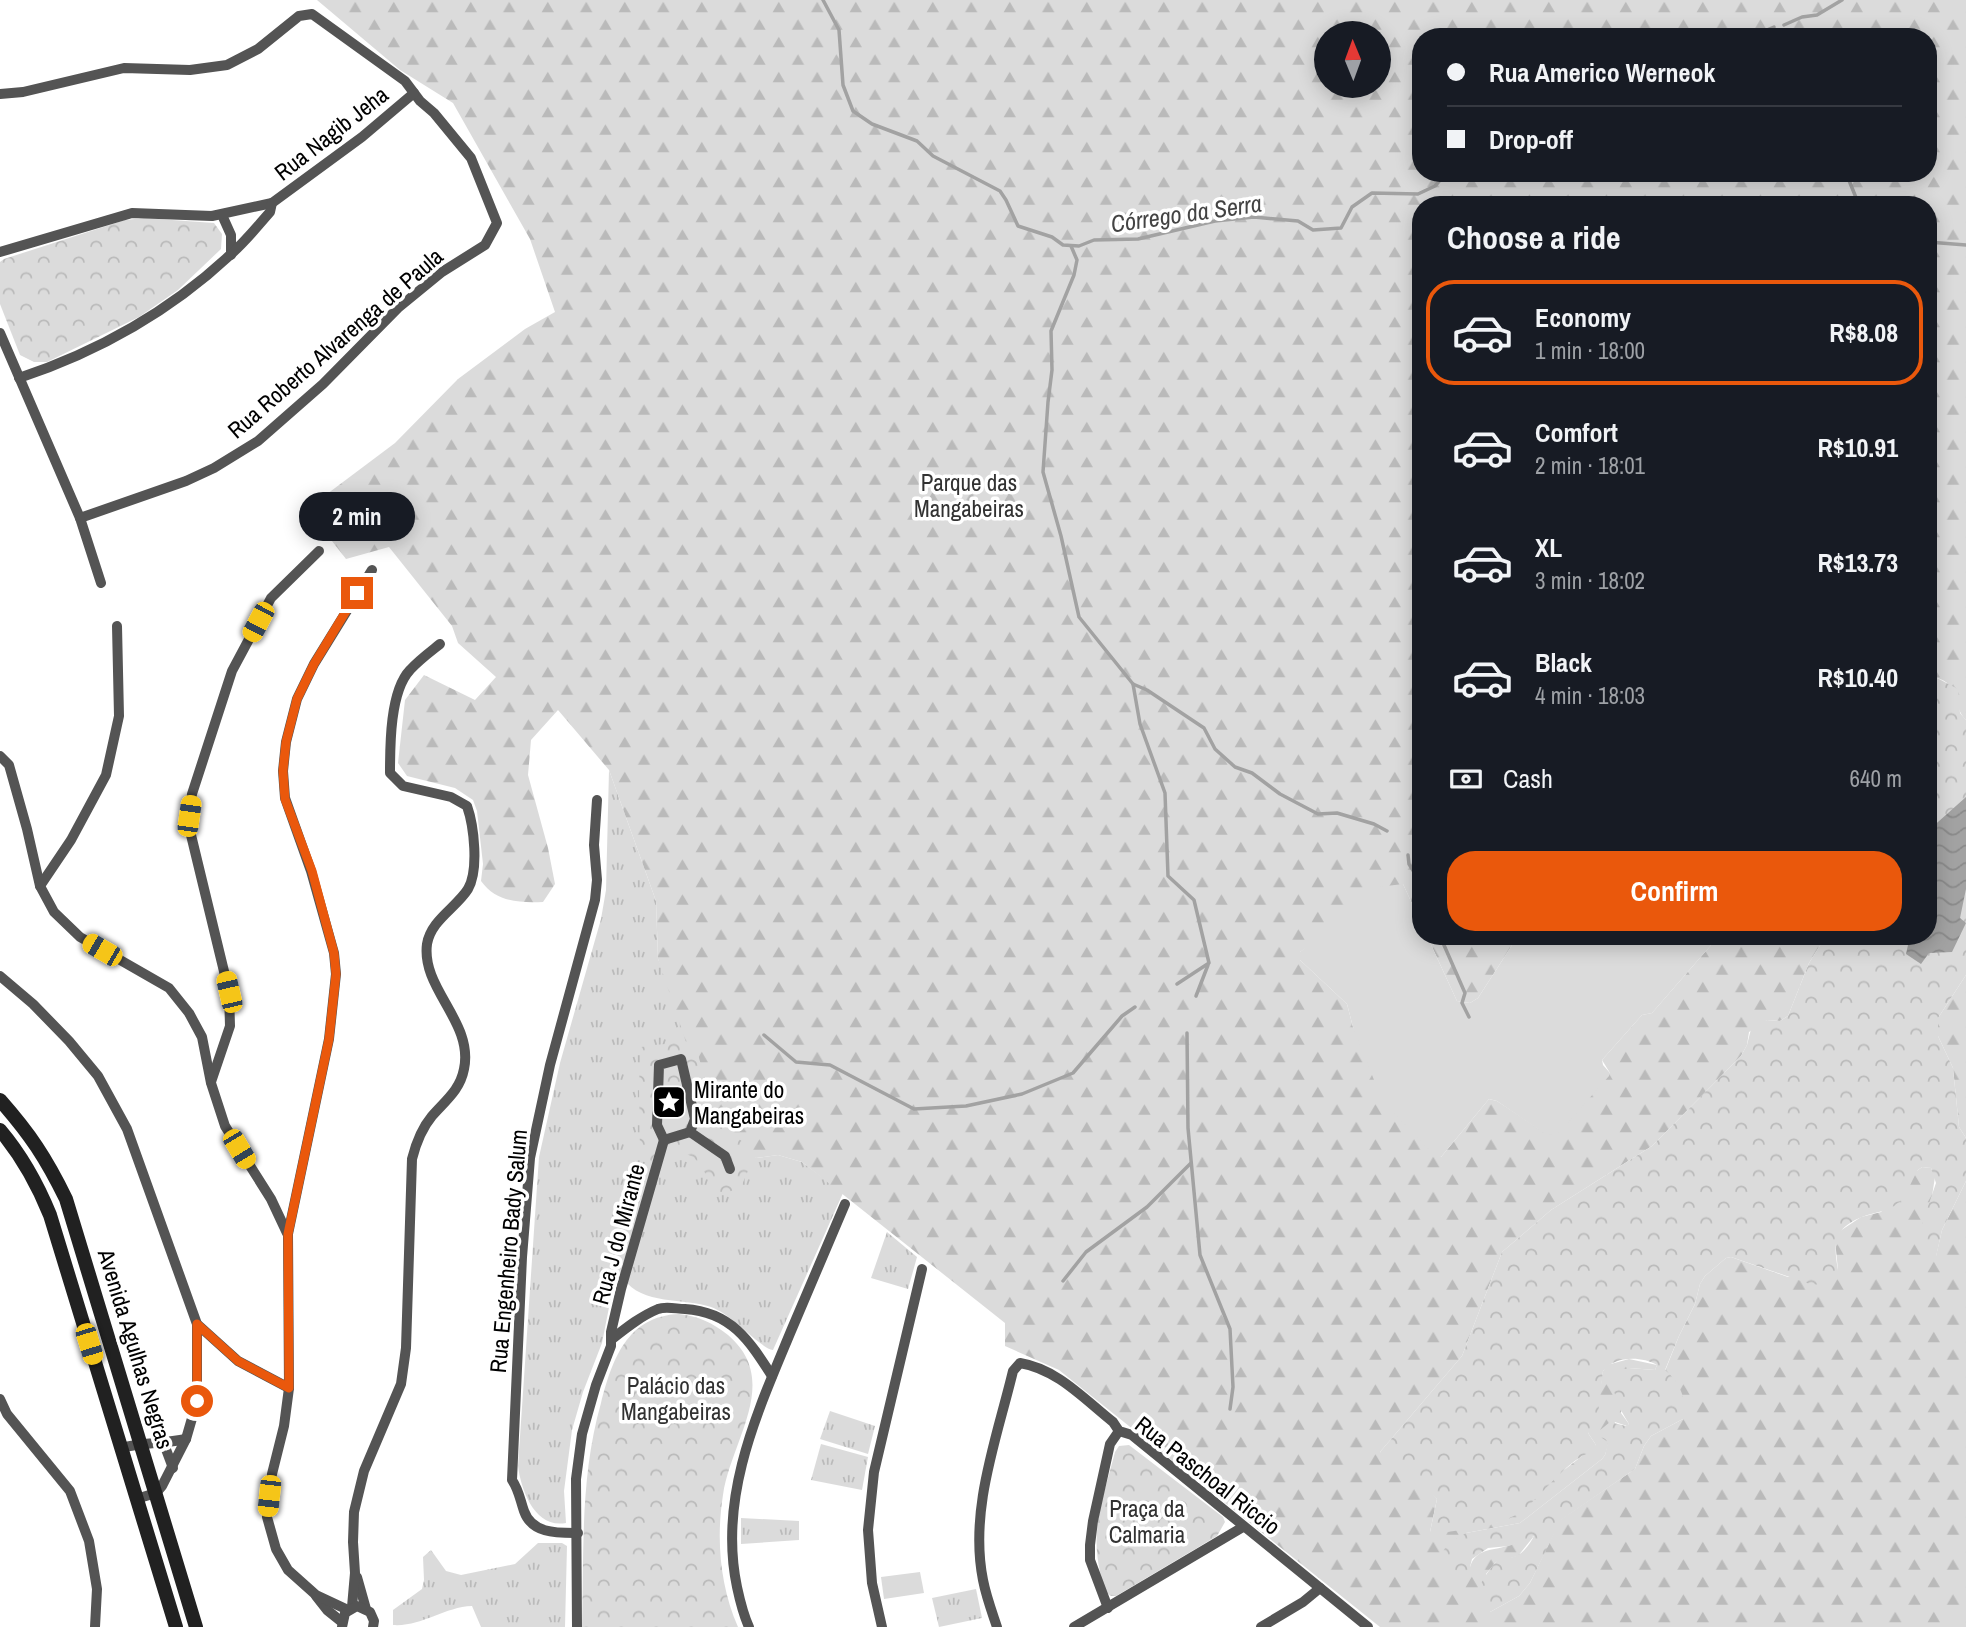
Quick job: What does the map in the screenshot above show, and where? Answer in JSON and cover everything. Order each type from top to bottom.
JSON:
[{"type":"street","name":"Rua Roberto Alvarenga de Paula","points":[[0,94],[23,92],[124,68],[190,70],[227,65],[258,49],[285,24],[299,16],[312,14],[405,81],[471,158],[497,223],[485,245],[442,272],[398,308],[323,384],[258,441],[214,468],[186,481],[80,518]]},
{"type":"street","name":"Rua Nagib Jeha","points":[[0,252],[132,213],[222,215],[272,204],[362,137],[414,93]]},
{"type":"street","name":"Rua Nagib Jeha","points":[[19,379],[57,366],[124,333],[177,299],[231,255],[270,212],[272,204]]},
{"type":"street","points":[[222,215],[231,235],[231,255]]},
{"type":"street","points":[[0,333],[80,518],[101,583]]},
{"type":"street","points":[[211,1083],[230,1027],[229,992],[191,835],[189,816],[192,794],[232,671],[271,598],[319,551]]},
{"type":"street","points":[[372,570],[314,664],[297,699],[286,742],[283,771],[285,799],[312,871],[334,953],[336,974],[329,1039],[288,1234],[289,1388],[284,1426],[272,1474],[267,1517],[276,1549],[288,1570],[316,1595],[327,1611],[342,1625],[350,1609],[355,1573],[354,1512],[364,1471],[401,1384],[406,1348],[412,1159],[418,1138],[430,1118],[459,1087],[465,1066],[465,1046],[428,965],[427,943],[434,927],[468,888],[475,864],[471,817],[467,806],[451,797],[402,786],[390,773],[390,749],[398,688],[409,671],[440,644]]},
{"type":"street","points":[[40,886],[71,840],[106,775],[118,716],[117,626]]},
{"type":"street","points":[[0,756],[9,765],[40,886],[54,912],[80,937],[169,988],[189,1013],[202,1037],[211,1083],[225,1126],[271,1199],[288,1234]]},
{"type":"street","name":"Rua Engenheiro Bady Salum","points":[[578,1533],[554,1533],[533,1524],[526,1515],[518,1489],[512,1480],[530,1158],[552,1055],[595,900],[597,800]]},
{"type":"street","points":[[0,976],[33,1004],[98,1076],[127,1129],[197,1324],[197,1401],[186,1439],[173,1468],[156,1493],[136,1499]]},
{"type":"street","points":[[681,1059],[695,1119],[690,1132],[664,1140],[657,1125],[659,1065],[681,1059]]},
{"type":"street","name":"Avenida Agulhas Negras","points":[[0,1100],[30,1134],[66,1199],[196,1627]]},
{"type":"street","name":"Avenida Agulhas Negras","points":[[0,1130],[16,1149],[36,1182],[50,1215],[176,1627]]},
{"type":"street","points":[[690,1132],[725,1156],[730,1169]]},
{"type":"street","name":"Rua J do Mirante","points":[[578,1533],[576,1479],[582,1434],[612,1339],[611,1332],[621,1289],[664,1140]]},
{"type":"street","points":[[749,1627],[732,1564],[731,1519],[741,1462],[772,1376],[845,1204]]},
{"type":"street","points":[[882,1627],[872,1583],[868,1530],[874,1472],[922,1269]]},
{"type":"street","points":[[612,1339],[661,1308],[700,1310],[718,1316],[740,1332],[772,1376]]},
{"type":"street","points":[[197,1324],[238,1361],[289,1388]]},
{"type":"street","name":"Rua Paschoal Riccio","points":[[997,1627],[983,1581],[980,1558],[981,1508],[1013,1371],[1020,1363],[1035,1365],[1053,1373],[1113,1422],[1119,1431],[1132,1435],[1368,1627]]},
{"type":"street","points":[[0,1399],[7,1414],[69,1491],[89,1541],[97,1589],[94,1627]]},
{"type":"street","points":[[1108,1608],[1090,1560],[1090,1545],[1110,1444],[1119,1431]]},
{"type":"street","points":[[120,1448],[140,1442],[164,1444],[186,1439]]},
{"type":"street","points":[[164,1444],[173,1468]]},
{"type":"street","points":[[1074,1627],[1244,1527]]},
{"type":"street","points":[[576,1627],[578,1533]]},
{"type":"street","points":[[355,1573],[366,1609],[373,1616],[374,1627]]},
{"type":"street","points":[[1261,1627],[1303,1602],[1320,1588]]},
{"type":"street","points":[[316,1595],[350,1609],[366,1609]]},
{"type":"green space","name":"Parque das Mangabeiras","points":[[317,0],[1966,0],[1966,720],[1951,688],[1937,678],[1937,196],[1412,196],[1412,904],[1403,884],[1300,952],[1300,960],[1347,1004],[1353,1027],[1441,1157],[1489,1099],[1497,1101],[1545,1133],[1610,1073],[1602,1060],[1642,1015],[1652,1013],[1711,945],[1820,945],[1809,963],[1788,1016],[1780,1021],[1767,1020],[1749,1032],[1747,1045],[1741,1056],[1652,1146],[1551,1210],[1502,1252],[1462,1356],[1380,1452],[1400,1460],[1437,1499],[1430,1532],[1498,1522],[1596,1445],[1588,1433],[1598,1404],[1603,1371],[1607,1365],[1629,1359],[1657,1365],[1655,1370],[1629,1368],[1621,1413],[1629,1424],[1627,1426],[1615,1422],[1602,1459],[1520,1523],[1466,1533],[1470,1567],[1480,1553],[1534,1536],[1518,1556],[1496,1562],[1486,1574],[1490,1612],[1519,1596],[1530,1583],[1560,1520],[1635,1469],[1651,1436],[1683,1419],[1665,1371],[1705,1276],[1726,1258],[1731,1257],[1788,1277],[1838,1270],[1835,1240],[1840,1231],[1861,1217],[1881,1212],[1918,1170],[1922,1167],[1931,1168],[1935,1177],[1932,1196],[1936,1256],[1942,1230],[1966,1181],[1966,1627],[1380,1627],[1059,1370],[1005,1346],[1005,1323],[802,1162],[778,1155],[756,1158],[714,1125],[658,959],[656,901],[609,770],[558,710],[531,740],[528,775],[555,884],[543,902],[509,900],[487,888],[481,881],[483,864],[477,811],[473,800],[455,788],[407,776],[398,763],[405,700],[424,675],[475,700],[496,677],[458,643],[452,626],[389,547],[346,559],[307,509],[395,443],[458,379],[525,329],[555,312],[530,239],[453,103],[400,70]]},
{"type":"green space","points":[[144,218],[214,223],[222,234],[221,249],[178,290],[139,317],[47,362],[34,362],[20,355],[0,304],[0,262],[125,220]]},
{"type":"green space","points":[[1937,678],[1958,689],[1960,713],[1966,720],[1966,975],[1938,1018],[1938,1036],[1953,1068],[1959,1127],[1966,1138],[1966,1181],[1942,1230],[1936,1257],[1915,1244],[1936,1183],[1931,1168],[1922,1167],[1898,1203],[1853,1221],[1841,1231],[1836,1244],[1838,1270],[1823,1285],[1810,1284],[1731,1257],[1726,1258],[1705,1276],[1700,1284],[1695,1304],[1665,1370],[1675,1380],[1681,1392],[1683,1419],[1651,1436],[1635,1469],[1561,1520],[1530,1583],[1519,1596],[1490,1612],[1478,1603],[1477,1596],[1482,1582],[1497,1561],[1519,1555],[1534,1536],[1509,1546],[1488,1548],[1472,1559],[1470,1567],[1460,1579],[1445,1575],[1443,1551],[1448,1544],[1466,1533],[1520,1523],[1602,1459],[1608,1442],[1602,1438],[1599,1431],[1610,1422],[1626,1426],[1629,1424],[1617,1401],[1612,1376],[1629,1368],[1655,1370],[1657,1365],[1644,1360],[1628,1359],[1614,1362],[1603,1371],[1597,1424],[1588,1433],[1596,1445],[1594,1451],[1575,1461],[1522,1511],[1503,1521],[1437,1534],[1430,1532],[1437,1499],[1380,1452],[1462,1356],[1502,1252],[1551,1210],[1652,1146],[1741,1056],[1752,1025],[1767,1020],[1780,1021],[1788,1016],[1809,963],[1820,945],[1937,945]]},
{"type":"green space","points":[[609,770],[656,901],[658,959],[756,1158],[778,1155],[802,1162],[843,1193],[773,1350],[711,1307],[652,1297],[641,1293],[624,1279],[614,1282],[602,1343],[572,1430],[564,1491],[566,1523],[555,1523],[546,1520],[531,1506],[522,1486],[518,1466],[539,1157],[560,1063],[601,919],[606,890]]},
{"type":"green space","points":[[1403,884],[1412,904],[1412,945],[1431,945],[1457,1001],[1470,1003],[1478,998],[1512,945],[1711,945],[1652,1013],[1642,1015],[1602,1060],[1610,1073],[1609,1076],[1557,1135],[1545,1134],[1497,1101],[1489,1099],[1441,1157],[1434,1155],[1388,1107],[1374,1080],[1347,1004],[1300,960],[1300,952],[1378,887]]},
{"type":"green space","points":[[1431,945],[1512,945],[1478,998],[1470,1003],[1457,1001]]},
{"type":"green space","points":[[1966,975],[1966,1138],[1959,1127],[1953,1068],[1938,1036],[1938,1018]]},
{"type":"green space","points":[[697,1040],[699,1058],[718,1123],[756,1152],[741,1187],[726,1193],[716,1191],[701,1166],[689,1155],[682,1154],[663,1166],[640,1156],[641,1047]]},
{"type":"green space","points":[[887,1232],[917,1257],[908,1289],[871,1278]]},
{"type":"green space","name":"Palácio das Mangabeiras","points":[[679,1314],[705,1321],[728,1335],[744,1353],[751,1372],[749,1412],[728,1474],[720,1528],[723,1579],[738,1627],[582,1627],[586,1486],[594,1431],[605,1387],[617,1356],[634,1332],[661,1317]]},
{"type":"green space","points":[[830,1411],[875,1426],[868,1454],[820,1439]]},
{"type":"green space","points":[[821,1444],[868,1457],[862,1490],[811,1480]]},
{"type":"green space","name":"Praça da Calmaria","points":[[1129,1445],[1223,1517],[1225,1522],[1217,1536],[1116,1596],[1111,1596],[1101,1579],[1097,1556],[1097,1526],[1115,1452],[1119,1446]]},
{"type":"green space","points":[[741,1518],[799,1521],[799,1540],[741,1544]]},
{"type":"green space","points":[[538,1543],[562,1543],[567,1546],[565,1627],[481,1627],[472,1606],[413,1623],[393,1625],[393,1610],[422,1589],[423,1557],[431,1550],[446,1571],[461,1575],[515,1564]]},
{"type":"green space","points":[[920,1572],[924,1593],[884,1599],[881,1577]]},
{"type":"green space","points":[[976,1589],[982,1618],[939,1627],[932,1598]]},
{"type":"water","points":[[1966,797],[1966,889],[1960,918],[1966,923],[1952,952],[1929,953],[1921,964],[1906,954],[1908,945],[1937,945],[1937,823]]},
{"type":"waterway","name":"Córrego da Serra","points":[[823,0],[839,30],[843,85],[853,111],[872,124],[917,141],[933,156],[1000,191],[1018,226],[1052,237],[1063,245],[1079,246],[1094,240],[1138,239],[1215,221],[1254,217],[1298,221],[1313,230],[1341,228],[1352,207],[1372,193],[1418,194],[1438,182]]},
{"type":"waterway","name":"Córrego da Serra","points":[[1784,25],[1802,17],[1817,15],[1842,0]]},
{"type":"waterway","name":"Córrego da Serra","points":[[1850,182],[1855,196]]},
{"type":"waterway","name":"Córrego da Serra","points":[[1937,243],[1966,245]]},
{"type":"waterway","name":"Córrego da Serra","points":[[1071,246],[1077,260],[1074,275],[1051,331],[1052,370],[1043,472],[1079,617],[1133,684],[1147,690],[1204,728],[1215,749],[1235,767],[1252,773],[1280,794],[1318,814],[1337,813],[1374,824],[1387,831]]},
{"type":"waterway","name":"Córrego da Serra","points":[[1133,684],[1140,724],[1165,793],[1168,876],[1194,900],[1209,963],[1177,984]]},
{"type":"waterway","name":"Córrego da Serra","points":[[1408,855],[1412,869]]},
{"type":"waterway","name":"Córrego da Serra","points":[[1444,945],[1465,993],[1462,1003],[1469,1017]]},
{"type":"waterway","name":"Córrego da Serra","points":[[1196,996],[1208,965]]},
{"type":"waterway","name":"Córrego da Serra","points":[[764,1035],[796,1062],[830,1065],[914,1109],[966,1106],[1022,1094],[1073,1073],[1122,1016],[1135,1007]]},
{"type":"waterway","name":"Córrego da Serra","points":[[1187,1033],[1188,1128],[1200,1255],[1230,1329],[1233,1387],[1230,1409]]},
{"type":"waterway","name":"Córrego da Serra","points":[[1063,1281],[1086,1252],[1147,1207],[1191,1163]]},
{"type":"place","name":"Mirante do Mangabeiras","points":[[669,1102]]},
{"type":"route","points":[[197,1401],[197,1324],[238,1361],[289,1388],[288,1234],[329,1039],[336,974],[334,953],[312,871],[285,799],[283,771],[286,742],[297,699],[314,664],[357,593]]}]
